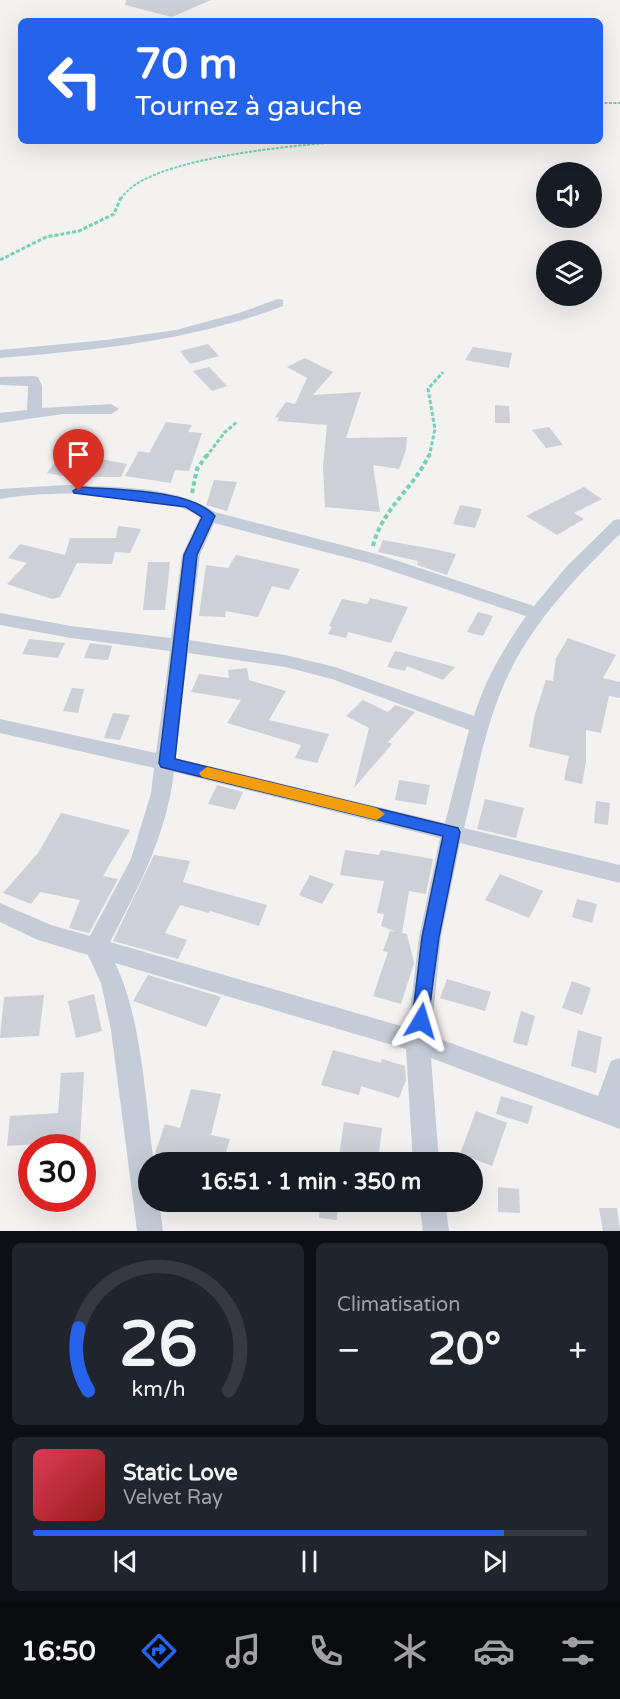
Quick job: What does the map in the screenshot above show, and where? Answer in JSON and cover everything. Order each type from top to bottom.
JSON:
[{"type":"street","points":[[0,354],[158,340],[253,314],[278,303]]},
{"type":"street","points":[[0,381],[33,380],[35,386],[34,412]]},
{"type":"street","points":[[0,418],[34,412],[111,409]]},
{"type":"street","points":[[0,494],[60,489],[136,495],[189,504],[209,516],[374,559],[538,614]]},
{"type":"street","points":[[96,948],[142,860],[161,793],[191,555],[209,516]]},
{"type":"street","points":[[425,1152],[418,1042],[430,937],[452,832],[480,726],[490,694],[508,657],[573,570],[620,524]]},
{"type":"street","points":[[0,619],[80,633],[288,661],[344,675],[480,726]]},
{"type":"street","points":[[0,726],[166,763],[620,874]]},
{"type":"street","points":[[0,912],[46,933],[418,1042],[613,1114],[620,1069]]},
{"type":"street","points":[[96,948],[113,983],[123,1030],[150,1231]]},
{"type":"street","points":[[433,1212],[436,1231]]},
{"type":"path","points":[[603,104],[620,103]]},
{"type":"path","points":[[0,260],[46,237],[79,231],[114,214],[120,205],[121,197],[131,186],[152,174],[250,150],[316,144]]},
{"type":"path","points":[[374,559],[373,543],[382,520],[393,502],[419,476],[430,457],[435,433],[428,389],[443,372]]},
{"type":"path","points":[[189,504],[198,469],[225,432],[237,422]]},
{"type":"building","points":[[126,0],[211,0],[172,17],[125,5]]},
{"type":"building","points":[[208,344],[219,356],[190,364],[180,351]]},
{"type":"building","points":[[473,347],[512,353],[509,368],[465,360]]},
{"type":"building","points":[[305,358],[333,372],[313,395],[361,392],[346,438],[407,437],[406,450],[399,469],[373,465],[380,512],[325,507],[323,466],[327,425],[277,421],[279,418],[275,417],[286,402],[295,404],[307,378],[287,367]]},
{"type":"building","points":[[209,367],[227,386],[212,391],[193,371]]},
{"type":"building","points":[[495,405],[509,406],[510,423],[495,423]]},
{"type":"building","points":[[166,422],[192,425],[188,432],[202,433],[189,471],[175,470],[171,483],[125,476],[139,451],[149,453]]},
{"type":"building","points":[[549,427],[563,445],[546,448],[532,430]]},
{"type":"building","points":[[58,458],[85,462],[86,459],[101,459],[127,464],[121,477],[69,477],[47,473]]},
{"type":"building","points":[[214,480],[237,482],[227,511],[206,505]]},
{"type":"building","points":[[584,487],[602,499],[574,513],[584,519],[557,535],[526,516]]},
{"type":"building","points":[[460,505],[482,509],[475,528],[453,524]]},
{"type":"building","points":[[118,526],[141,529],[130,553],[115,552],[112,564],[77,563],[60,597],[52,599],[7,584],[27,563],[8,558],[20,544],[65,555],[70,538],[116,538]]},
{"type":"building","points":[[383,540],[456,554],[447,575],[417,565],[418,561],[378,552]]},
{"type":"building","points":[[236,555],[300,569],[289,590],[272,586],[258,617],[226,611],[225,617],[199,616],[206,565],[228,568]]},
{"type":"building","points":[[148,562],[170,562],[165,610],[143,610]]},
{"type":"building","points":[[370,598],[408,607],[391,643],[348,632],[346,638],[328,634],[332,627],[329,626],[342,599],[367,604]]},
{"type":"building","points":[[478,612],[493,616],[483,636],[467,632]]},
{"type":"building","points":[[568,638],[616,655],[603,678],[620,682],[620,698],[609,696],[601,733],[586,730],[586,762],[582,784],[564,780],[569,756],[529,747],[535,714],[546,680],[553,681],[556,658]]},
{"type":"building","points":[[29,639],[65,643],[58,658],[22,654]]},
{"type":"building","points":[[90,643],[112,646],[108,660],[84,658]]},
{"type":"building","points":[[395,651],[455,667],[443,680],[407,666],[405,671],[387,667]]},
{"type":"building","points":[[247,668],[249,680],[286,691],[269,720],[329,734],[317,763],[295,758],[301,745],[227,723],[241,700],[191,692],[199,674],[229,678],[228,670]]},
{"type":"building","points":[[72,688],[84,689],[78,713],[63,711]]},
{"type":"building","points":[[363,700],[388,712],[395,705],[415,712],[388,742],[392,744],[354,788],[369,728],[346,716]]},
{"type":"building","points":[[113,713],[130,715],[120,740],[104,738]]},
{"type":"building","points":[[399,780],[430,785],[426,805],[395,800]]},
{"type":"building","points":[[217,785],[243,792],[235,810],[208,804]]},
{"type":"building","points":[[485,799],[524,808],[516,838],[477,829]]},
{"type":"building","points":[[596,801],[610,803],[608,825],[594,823]]},
{"type":"building","points":[[61,813],[130,830],[103,876],[118,879],[89,933],[69,928],[80,900],[40,892],[31,904],[3,893],[38,853]]},
{"type":"building","points":[[345,850],[379,855],[381,850],[433,859],[426,894],[409,891],[402,933],[407,934],[414,963],[401,1004],[373,996],[388,952],[383,951],[390,931],[396,932],[381,926],[384,914],[377,913],[384,881],[340,875]]},
{"type":"building","points":[[154,855],[190,861],[183,882],[267,905],[259,926],[210,911],[209,913],[180,905],[165,933],[187,940],[178,959],[113,941]]},
{"type":"building","points":[[500,874],[543,891],[529,918],[485,900]]},
{"type":"building","points":[[310,875],[334,884],[322,904],[299,895]]},
{"type":"building","points":[[577,899],[597,904],[592,923],[572,917]]},
{"type":"building","points":[[148,975],[221,997],[206,1027],[133,1001]]},
{"type":"building","points":[[447,979],[491,992],[485,1011],[440,998]]},
{"type":"building","points":[[572,981],[591,988],[582,1015],[562,1008]]},
{"type":"building","points":[[94,994],[102,1031],[76,1038],[68,1001]]},
{"type":"building","points":[[44,995],[39,1036],[0,1038],[4,997]]},
{"type":"building","points":[[521,1011],[535,1016],[527,1046],[513,1042]]},
{"type":"building","points":[[578,1030],[602,1037],[596,1073],[571,1066]]},
{"type":"building","points":[[333,1050],[381,1063],[382,1059],[405,1066],[406,1080],[399,1098],[361,1086],[359,1095],[321,1085]]},
{"type":"building","points":[[84,1072],[80,1134],[18,1134],[18,1145],[7,1146],[10,1116],[58,1113],[61,1073]]},
{"type":"building","points":[[191,1089],[221,1094],[211,1135],[230,1139],[226,1152],[155,1152],[165,1124],[180,1128]]},
{"type":"building","points":[[501,1096],[533,1106],[528,1124],[496,1114]]},
{"type":"building","points":[[476,1111],[507,1123],[492,1166],[483,1163],[483,1152],[461,1152]]},
{"type":"building","points":[[344,1122],[382,1128],[379,1152],[340,1152]]},
{"type":"building","points":[[498,1187],[519,1189],[520,1213],[498,1212]]},
{"type":"building","points":[[599,1208],[617,1208],[620,1231],[603,1231]]},
{"type":"building","points":[[319,1212],[337,1212],[337,1220],[319,1218]]},
{"type":"slow traffic","points":[[207,773],[377,814]]},
{"type":"route","points":[[79,491],[136,495],[189,504],[209,516],[191,555],[166,763],[452,832],[430,937],[421,1021]]}]
